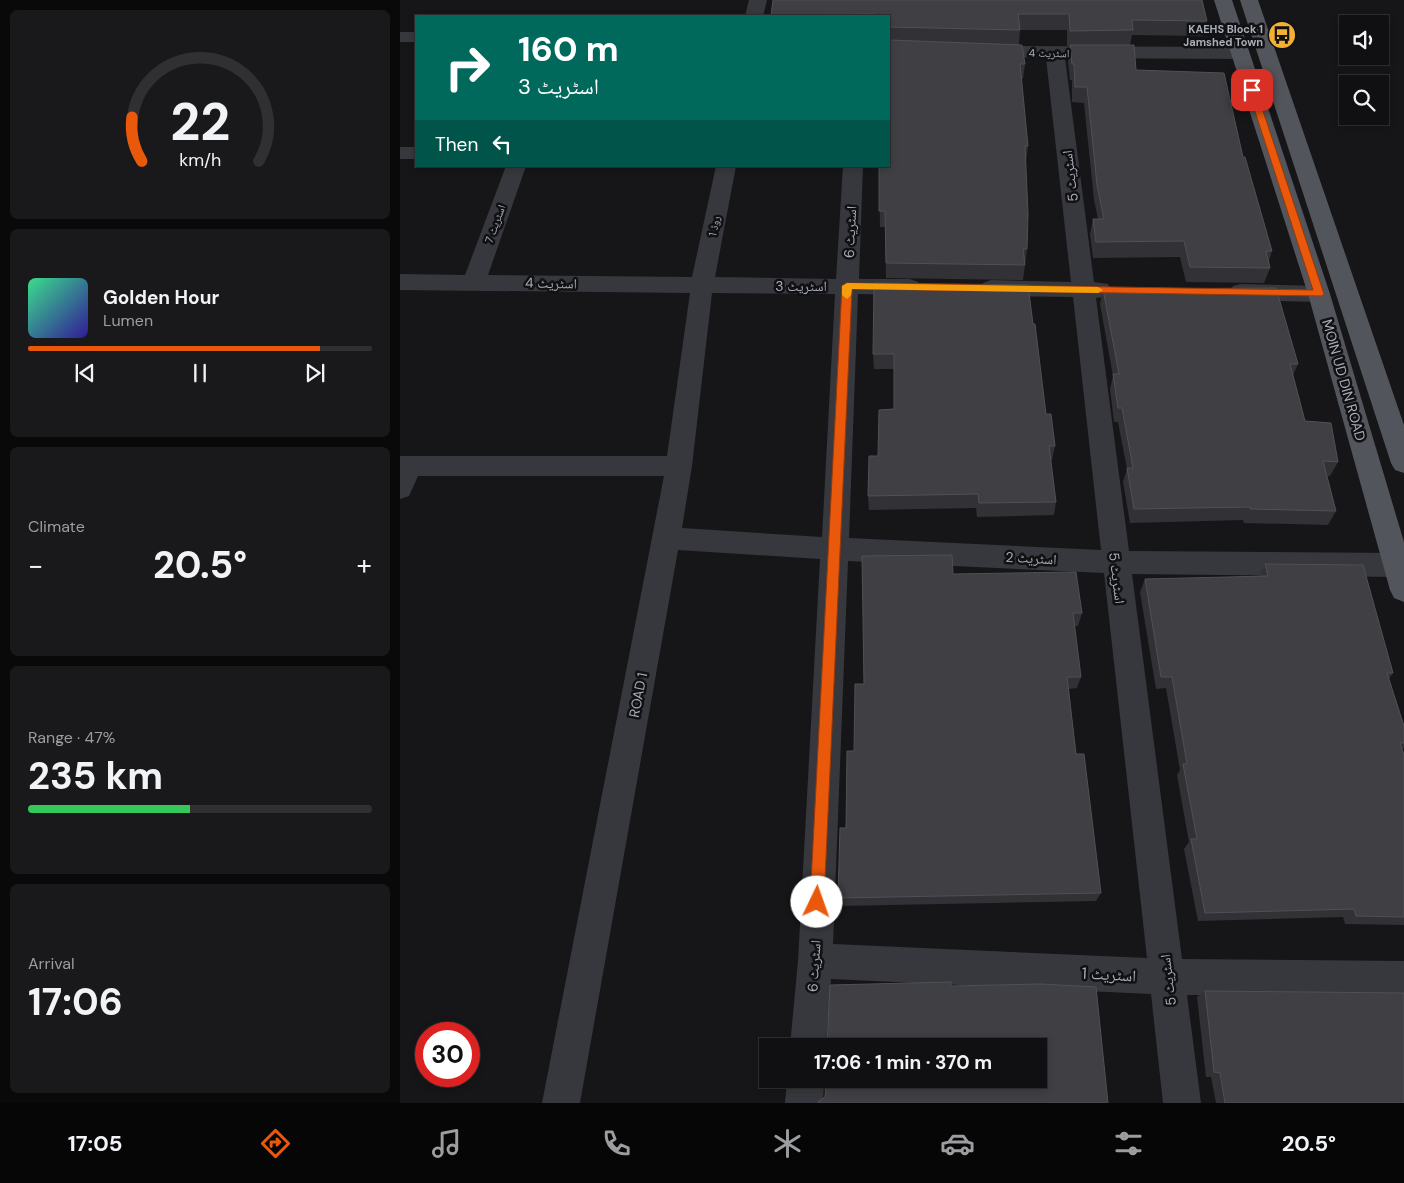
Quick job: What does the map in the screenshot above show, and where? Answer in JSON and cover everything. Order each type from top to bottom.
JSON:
[{"type":"main road","name":"MOIN UD DIN ROAD","points":[[1223,0],[1319,294],[1400,577]]},
{"type":"main road","name":"MOIN UD DIN ROAD","points":[[1249,0],[1404,463]]},
{"type":"street","points":[[754,15],[758,0]]},
{"type":"street","points":[[400,37],[415,37]]},
{"type":"street","name":"اسٹریٹ 4","points":[[967,51],[1055,54],[1240,53]]},
{"type":"street","name":"اسٹریٹ 5","points":[[1055,54],[1182,1103]]},
{"type":"street","points":[[400,153],[415,154]]},
{"type":"street","name":"اسٹریٹ 7","points":[[474,282],[516,167]]},
{"type":"street","name":"روڈ 1","points":[[702,285],[726,167]]},
{"type":"street","name":"اسٹریٹ 6","points":[[809,1038],[815,961],[853,167]]},
{"type":"street","name":"اسٹریٹ 4","points":[[400,282],[702,285]]},
{"type":"street","name":"اسٹریٹ 3","points":[[702,285],[936,287]]},
{"type":"street","name":"ROAD 1","points":[[561,1103],[667,538],[679,466],[702,285]]},
{"type":"street","points":[[965,288],[1123,291]]},
{"type":"street","points":[[1221,292],[1319,294]]},
{"type":"street","points":[[403,473],[679,466]]},
{"type":"street","name":"اسٹریٹ 2","points":[[667,538],[834,549],[1400,577]]},
{"type":"street","name":"اسٹریٹ 1","points":[[815,961],[1168,977],[1404,979]]},
{"type":"street","points":[[804,1103],[805,1088]]},
{"type":"building","points":[[773,0],[1202,0],[1207,21],[1132,20],[1133,30],[1070,31],[1069,14],[1018,14],[1020,30],[890,27],[890,15],[875,14],[771,15]]},
{"type":"building","points":[[890,40],[1022,45],[1025,64],[1020,64],[1028,146],[1025,146],[1028,214],[1027,249],[1023,249],[1025,265],[886,263],[885,211],[879,211],[879,167],[890,167]]},
{"type":"building","points":[[1070,45],[1134,45],[1136,70],[1224,73],[1243,157],[1245,157],[1272,251],[1266,251],[1270,268],[1190,267],[1184,241],[1096,242],[1093,219],[1104,219],[1097,185],[1087,87],[1075,87],[1074,64],[1072,64]]},
{"type":"building","points":[[874,283],[1028,285],[1033,324],[1035,324],[1046,414],[1051,414],[1055,446],[1049,446],[1056,502],[979,503],[978,494],[868,496],[869,456],[878,456],[879,410],[894,409],[894,354],[873,354]]},
{"type":"building","points":[[1276,288],[1298,364],[1290,364],[1305,421],[1331,423],[1338,462],[1323,461],[1336,511],[1250,509],[1250,507],[1134,509],[1127,468],[1133,468],[1122,408],[1118,408],[1113,374],[1119,374],[1103,289]]},
{"type":"building","points":[[952,555],[953,574],[1076,572],[1082,613],[1073,613],[1081,677],[1067,677],[1076,754],[1084,754],[1101,893],[838,898],[840,828],[846,828],[847,751],[854,751],[855,684],[864,684],[862,556]]},
{"type":"building","points":[[1265,564],[1363,565],[1393,673],[1387,673],[1404,726],[1404,743],[1400,743],[1404,755],[1404,917],[1356,916],[1354,909],[1205,913],[1191,839],[1197,839],[1183,764],[1187,764],[1172,677],[1161,677],[1145,579],[1268,576]]},
{"type":"building","points":[[951,982],[951,986],[1041,984],[1096,987],[1108,1103],[818,1103],[825,1097],[826,1088],[1047,1088],[1047,1038],[827,1038],[830,985]]},
{"type":"building","points":[[1205,991],[1404,993],[1404,1103],[1225,1103],[1220,1073],[1214,1072]]},
{"type":"slow traffic","points":[[847,295],[847,286],[1098,290]]},
{"type":"place","name":"KAEHS Block 1 Jamshed Town","points":[[1282,35]]},
{"type":"route","points":[[817,902],[847,286],[1319,294],[1252,90]]}]
